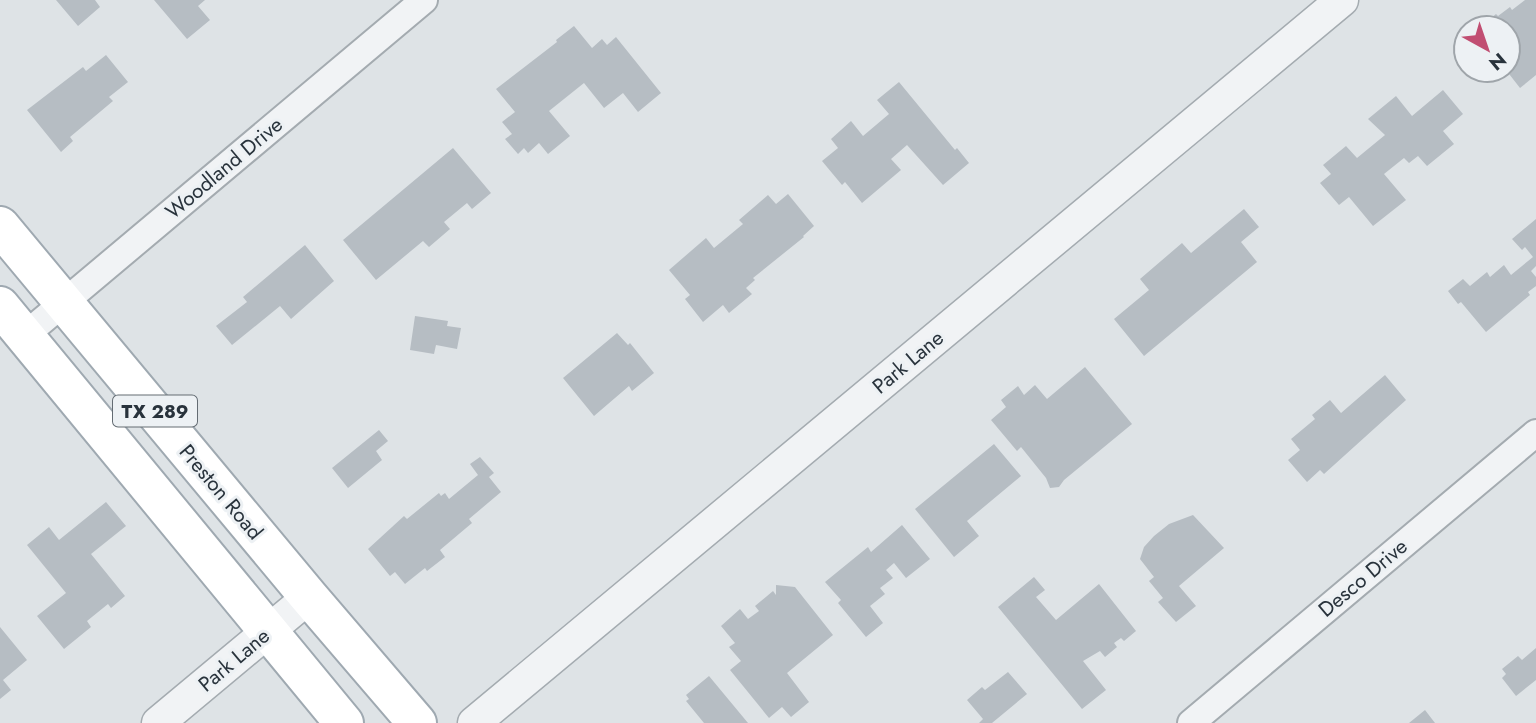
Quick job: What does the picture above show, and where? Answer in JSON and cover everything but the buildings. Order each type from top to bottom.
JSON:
[{"type":"main road","name":"Preston Road","points":[[0,226],[309,597],[418,723]]},
{"type":"main road","name":"TX 289","points":[[0,306],[344,723]]},
{"type":"street","name":"Woodland Drive","points":[[24,336],[424,0]]},
{"type":"street","name":"Park Lane","points":[[474,723],[1342,0]]},
{"type":"street","name":"Desco Drive","points":[[1191,723],[1536,433]]},
{"type":"street","name":"Park Lane","points":[[158,723],[309,597]]}]
